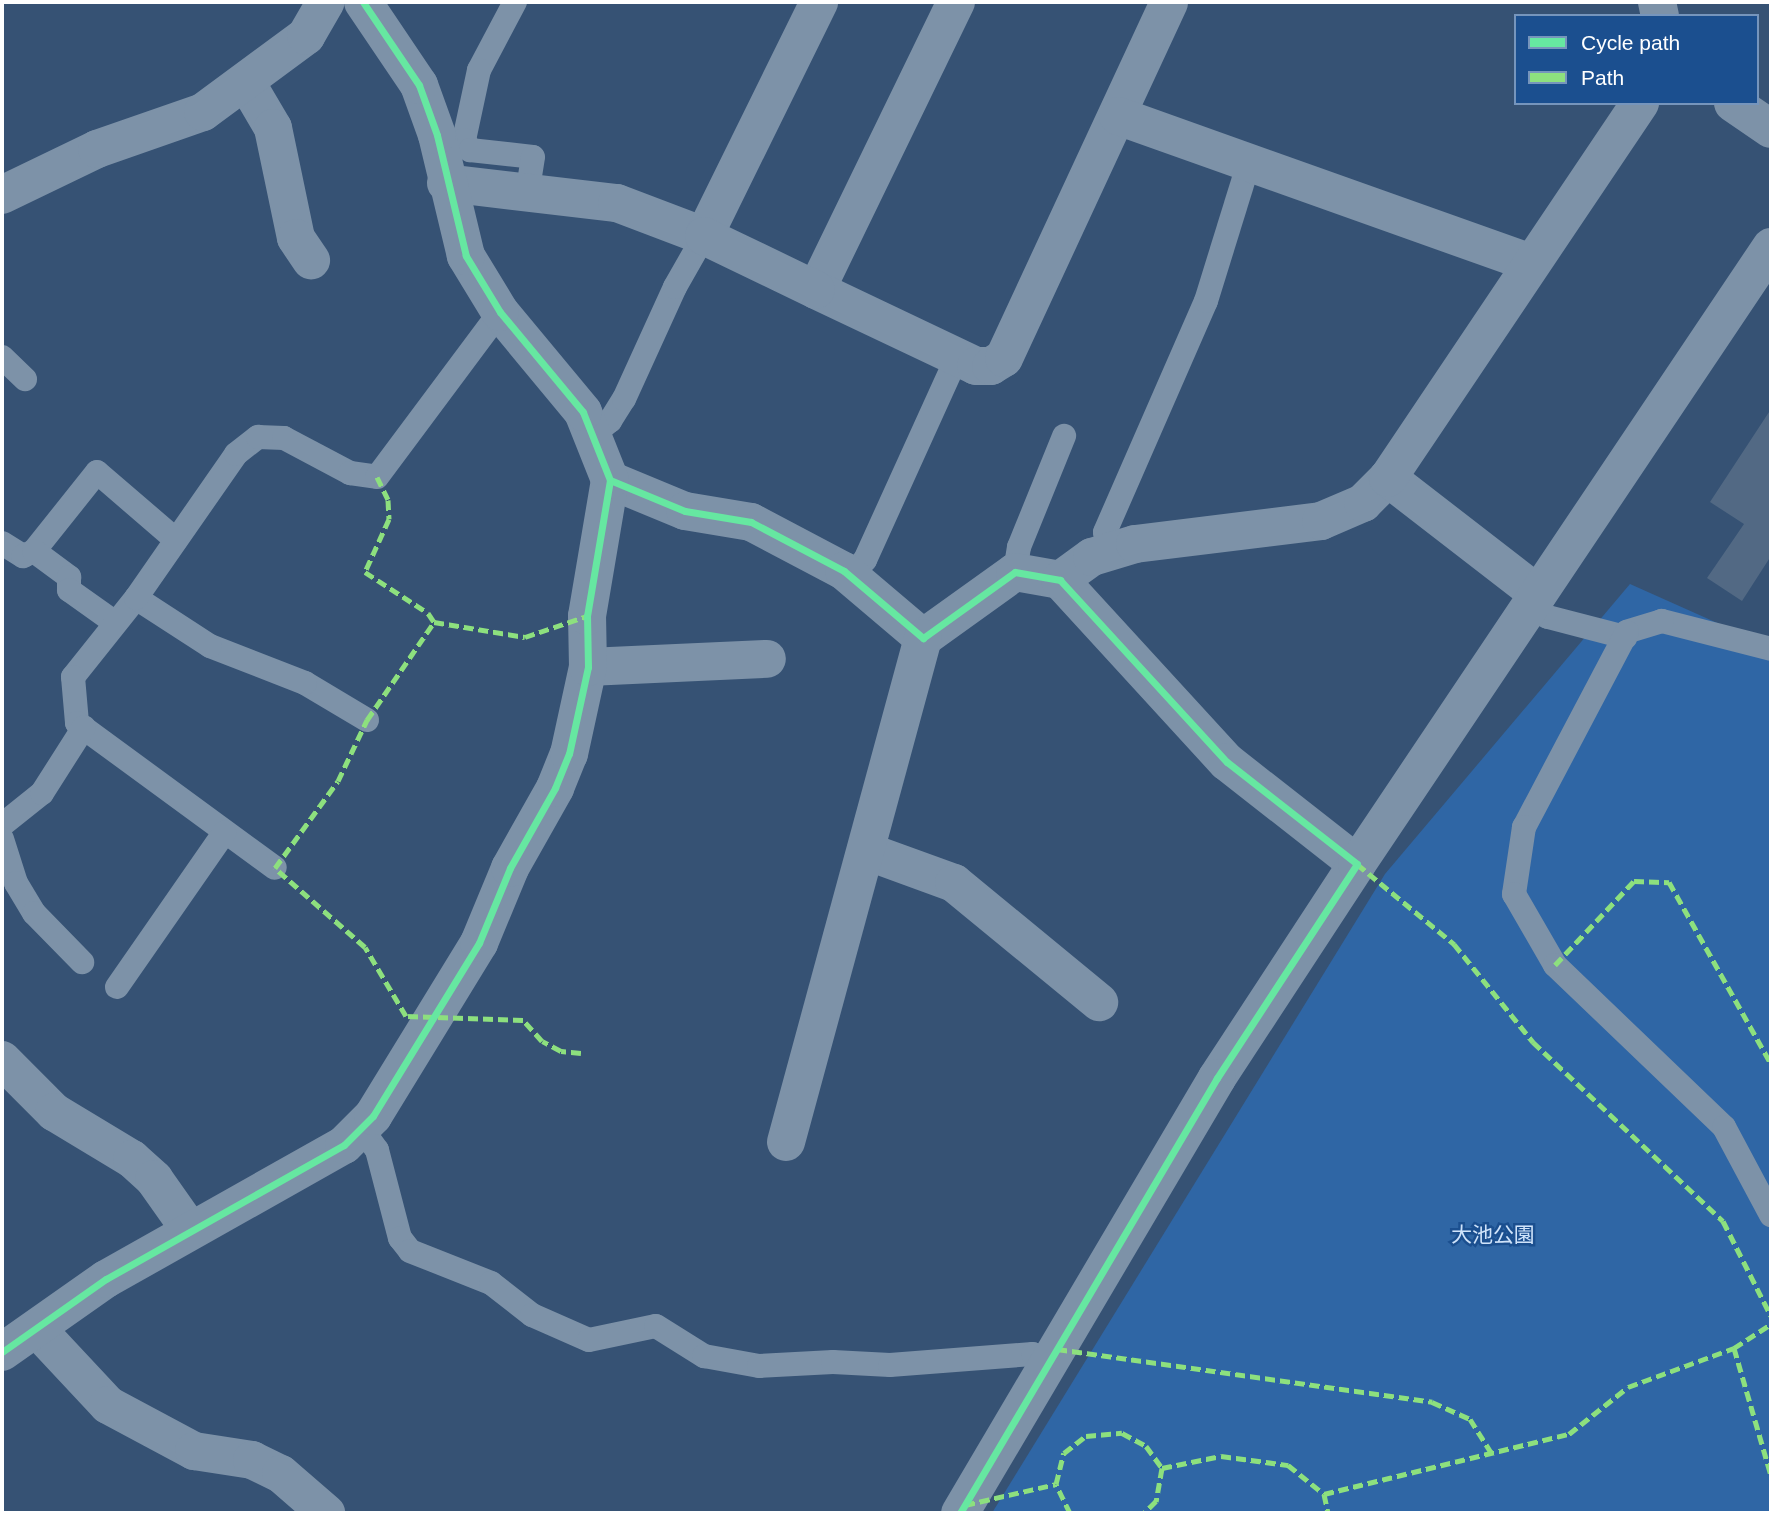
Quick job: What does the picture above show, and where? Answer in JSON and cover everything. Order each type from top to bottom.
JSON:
[{"type":"street","points":[[2,195],[97,149],[204,113],[306,36],[326,2]]},
{"type":"street","points":[[2,1352],[106,1279],[190,1230],[277,1186],[344,1144],[373,1116],[479,943],[510,868],[555,788],[569,754],[589,667],[587,616],[610,480],[590,437],[583,412],[500,312],[466,256],[446,183],[437,135],[419,85],[363,2]]},
{"type":"street","points":[[705,236],[819,2]]},
{"type":"street","points":[[816,290],[956,2]]},
{"type":"street","points":[[446,183],[617,203],[705,236],[976,366],[991,366],[1004,358],[1169,2]]},
{"type":"street","points":[[246,82],[273,128],[296,238],[311,260]]},
{"type":"street","points":[[1060,580],[1092,557],[1135,544],[1321,521],[1363,503],[1388,478],[1639,105]]},
{"type":"street","points":[[1736,105],[1771,129]]},
{"type":"street","points":[[1118,116],[1531,263]]},
{"type":"street","points":[[960,1513],[1217,1078],[1357,864],[1771,247]]},
{"type":"street","points":[[1388,478],[1534,600]]},
{"type":"street","points":[[610,480],[685,511],[751,522],[850,577],[923,638]]},
{"type":"street","points":[[786,1142],[923,638],[1015,572],[1060,580],[1227,762],[1357,864]]},
{"type":"street","points":[[589,667],[767,659]]},
{"type":"street","points":[[866,851],[954,883],[1099,1002]]},
{"type":"street","points":[[2,1060],[54,1112],[132,1159],[153,1179],[190,1230]]},
{"type":"street","points":[[37,1329],[108,1405],[194,1451],[252,1460],[281,1474],[326,1513]]},
{"type":"lane","points":[[515,2],[480,70],[464,140],[470,150],[533,158],[527,194]]},
{"type":"lane","points":[[1109,551],[1105,532],[1206,301],[1249,162]]},
{"type":"lane","points":[[590,437],[610,421],[624,399],[674,287],[705,236]]},
{"type":"lane","points":[[275,868],[77,723],[73,677],[114,622],[136,598],[236,454],[258,437],[284,438],[350,473],[377,477],[500,312]]},
{"type":"lane","points":[[2,357],[25,379]]},
{"type":"lane","points":[[850,577],[865,560],[957,357]]},
{"type":"lane","points":[[1015,572],[1019,547],[1064,436]]},
{"type":"lane","points":[[2,543],[23,556],[34,551],[97,472],[176,540]]},
{"type":"lane","points":[[34,551],[69,577],[69,590],[114,622]]},
{"type":"lane","points":[[136,598],[210,646],[305,683],[367,720]]},
{"type":"lane","points":[[1534,600],[1548,617],[1625,637]]},
{"type":"lane","points":[[1771,649],[1662,621],[1627,632],[1524,827],[1514,894],[1555,965],[1724,1127],[1771,1215]]},
{"type":"lane","points":[[2,825],[43,793],[84,727]]},
{"type":"lane","points":[[117,987],[224,833]]},
{"type":"lane","points":[[2,839],[16,883],[34,913],[82,962]]},
{"type":"lane","points":[[361,1128],[377,1150],[400,1238],[410,1251],[491,1283],[532,1315],[589,1340],[656,1326],[704,1356],[760,1366],[833,1362],[890,1365],[1033,1354],[1048,1363]]},
{"type":"green space","name":"大池公園","points":[[1630,584],[1771,647],[1771,1513],[992,1513],[1385,874]]},
{"type":"building","points":[[1771,409],[1771,556],[1742,601],[1707,578],[1744,524],[1710,502]]},
{"type":"marked path","points":[[377,477],[388,500],[389,519],[365,572],[428,613],[434,622]]},
{"type":"marked path","points":[[581,1053],[561,1051],[542,1041],[523,1020],[406,1016],[365,947],[275,868],[338,781],[367,720],[434,622],[525,637],[587,616]]},
{"type":"marked path","points":[[1357,864],[1454,944],[1533,1042],[1723,1221],[1771,1316]]},
{"type":"marked path","points":[[1555,965],[1634,881],[1669,882],[1771,1064]]},
{"type":"marked path","points":[[1324,1494],[1569,1434],[1628,1387],[1734,1348],[1771,1324]]},
{"type":"marked path","points":[[1734,1348],[1771,1475]]},
{"type":"marked path","points":[[1057,1349],[1432,1402],[1470,1419],[1492,1454]]},
{"type":"marked path","points":[[1070,1513],[1056,1484],[1064,1453],[1086,1436],[1122,1433],[1146,1446],[1162,1468],[1156,1501],[1144,1513]]},
{"type":"marked path","points":[[1162,1468],[1221,1456],[1288,1465],[1324,1494],[1328,1513]]},
{"type":"marked path","points":[[965,1505],[1056,1484]]},
{"type":"cycle path","points":[[2,1352],[106,1279],[344,1145],[373,1116],[479,943],[510,868],[555,788],[569,754],[588,667],[587,616],[610,480],[583,412],[500,312],[466,256],[437,135],[419,85],[363,2]]},
{"type":"cycle path","points":[[610,480],[685,511],[751,522],[844,571],[923,638],[1015,572],[1060,580],[1227,762],[1357,864],[1217,1078],[960,1513]]}]
